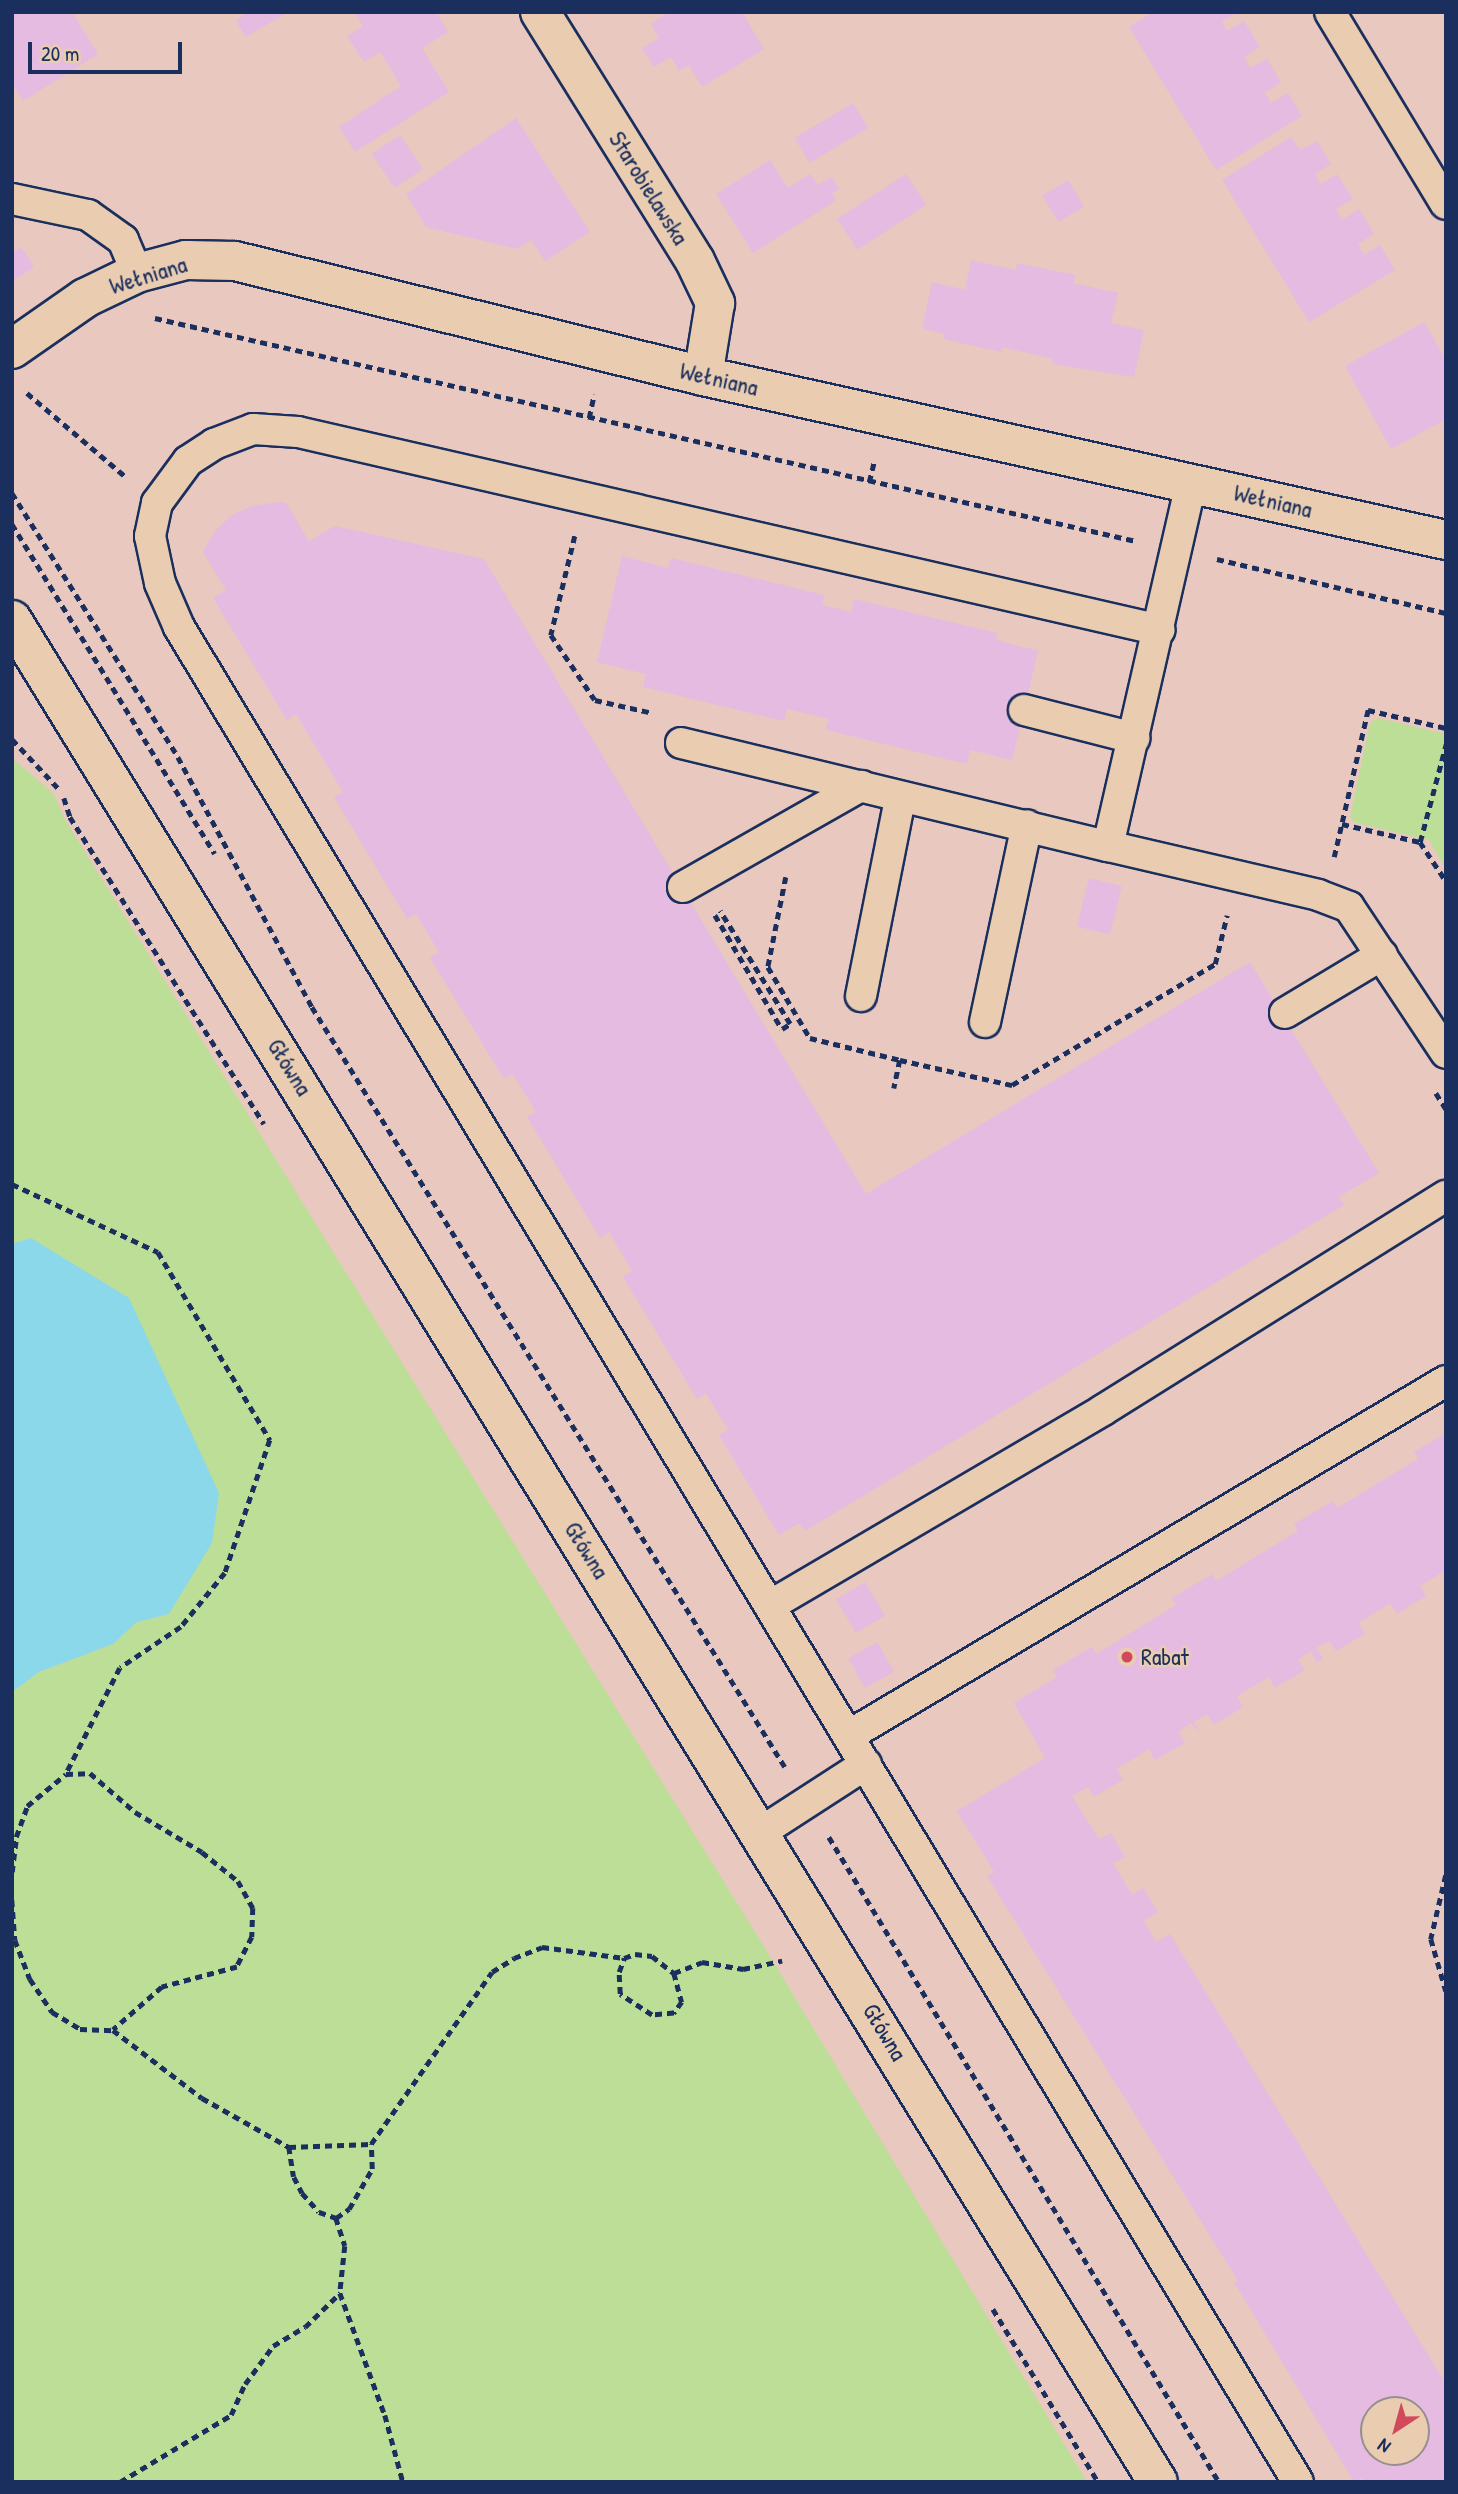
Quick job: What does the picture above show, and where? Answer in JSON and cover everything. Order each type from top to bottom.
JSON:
[{"type":"street","name":"Starobielawska","points":[[540,12],[695,261],[715,303],[703,376]]},
{"type":"street","name":"Wełniana","points":[[15,367],[85,298],[136,273],[186,260],[235,261],[703,376],[1446,540]]},
{"type":"street","name":"Główna","points":[[12,620],[761,1832],[1158,2482]]},
{"type":"lane","points":[[1330,12],[1446,204]]},
{"type":"lane","points":[[12,199],[88,215],[123,240],[136,273]]},
{"type":"lane","points":[[1160,630],[298,432],[254,429],[214,444],[188,461],[157,503],[150,536],[160,583],[179,627],[1298,2482]]},
{"type":"lane","points":[[1108,846],[1160,630],[1191,483]]},
{"type":"lane","points":[[1024,710],[1134,738]]},
{"type":"lane","points":[[681,743],[861,786],[901,799],[1027,825],[1237,876],[1349,907],[1446,1053]]},
{"type":"lane","points":[[689,884],[861,786]]},
{"type":"lane","points":[[861,996],[901,799]]},
{"type":"lane","points":[[985,1022],[1027,825]]},
{"type":"lane","points":[[1285,1013],[1382,955]]},
{"type":"lane","points":[[771,1605],[1103,1410],[1446,1196]]},
{"type":"lane","points":[[848,1736],[1446,1381]]},
{"type":"lane","points":[[761,1832],[866,1764]]},
{"type":"path","points":[[153,317],[1446,613]]},
{"type":"path","points":[[15,367],[88,444]]},
{"type":"path","points":[[12,494],[178,757],[312,1007],[807,1802],[1219,2482]]},
{"type":"path","points":[[578,522],[551,635],[595,701],[660,715]]},
{"type":"path","points":[[12,524],[73,620]]},
{"type":"path","points":[[1336,849],[1368,710],[1446,728]]},
{"type":"path","points":[[1420,842],[1446,744]]},
{"type":"path","points":[[1342,824],[1420,842],[1446,881]]},
{"type":"path","points":[[787,873],[768,967],[810,1038],[1012,1085],[1215,964],[1237,876]]},
{"type":"path","points":[[689,884],[782,1029],[790,1024],[716,904]]},
{"type":"path","points":[[894,1088],[900,1060]]},
{"type":"path","points":[[12,1184],[158,1252],[270,1440],[225,1573],[181,1628],[120,1668],[66,1774],[27,1805],[16,1837],[12,1872]]},
{"type":"path","points":[[66,1774],[90,1773],[135,1812],[202,1852],[238,1881],[253,1908],[252,1937],[237,1967],[162,1987],[113,2031]]},
{"type":"path","points":[[1446,1875],[1431,1939],[1446,1991]]},
{"type":"path","points":[[12,1900],[13,1940],[30,1979],[52,2012],[80,2029],[113,2031],[202,2098],[289,2147],[371,2144]]},
{"type":"path","points":[[336,2218],[349,2209],[372,2169],[371,2144],[492,1972],[542,1947],[624,1958],[652,1956],[674,1973],[682,2002],[674,2013],[652,2015],[620,1994],[619,1972],[624,1958]]},
{"type":"path","points":[[674,1973],[702,1962],[743,1969],[785,1960]]},
{"type":"path","points":[[289,2147],[294,2177],[302,2193],[319,2212],[336,2218]]},
{"type":"path","points":[[336,2218],[345,2246],[340,2293],[385,2415],[403,2482]]},
{"type":"path","points":[[120,2482],[231,2415],[245,2384],[273,2346],[305,2327],[340,2293]]},
{"type":"green space","points":[[1378,718],[1446,734],[1446,869],[1429,840],[1356,823],[1350,817],[1370,723]]},
{"type":"green space","points":[[12,758],[54,794],[64,818],[765,1948],[1087,2482],[12,2482],[12,1692],[39,1672],[113,1644],[137,1622],[169,1614],[31,1238],[12,1244]]},
{"type":"water","points":[[31,1238],[129,1298],[219,1493],[212,1543],[169,1614],[137,1622],[113,1644],[39,1672],[12,1692],[12,1244]]},
{"type":"building","points":[[72,12],[98,54],[23,101],[12,83],[12,13]]},
{"type":"building","points":[[246,12],[288,12],[246,37],[236,21]]},
{"type":"building","points":[[354,12],[436,12],[448,32],[422,48],[449,92],[355,152],[339,127],[401,86],[380,52],[364,62],[347,36],[363,26]]},
{"type":"building","points":[[669,12],[742,12],[764,49],[702,87],[689,65],[679,71],[671,57],[654,67],[642,48],[659,38],[651,24]]},
{"type":"building","points":[[1153,12],[1238,12],[1222,22],[1227,31],[1244,21],[1260,47],[1244,57],[1250,68],[1267,59],[1281,82],[1265,93],[1271,103],[1288,93],[1302,116],[1216,170],[1129,27]]},
{"type":"building","points":[[853,103],[868,128],[810,163],[795,138]]},
{"type":"building","points":[[516,118],[590,232],[545,261],[531,240],[517,249],[426,227],[406,194]]},
{"type":"building","points":[[400,135],[423,169],[395,188],[372,154]]},
{"type":"building","points":[[1291,137],[1300,150],[1317,141],[1331,164],[1315,174],[1320,184],[1337,174],[1353,199],[1336,209],[1342,220],[1359,209],[1374,234],[1358,244],[1364,255],[1380,245],[1395,270],[1309,322],[1222,180]]},
{"type":"building","points":[[770,160],[788,188],[810,174],[818,185],[832,177],[839,189],[832,194],[836,200],[753,253],[716,194]]},
{"type":"building","points":[[906,174],[926,205],[857,250],[837,219]]},
{"type":"building","points":[[1068,180],[1084,207],[1058,222],[1042,195]]},
{"type":"building","points":[[21,247],[34,267],[12,281],[12,252]]},
{"type":"building","points":[[971,260],[1016,270],[1017,263],[1076,275],[1073,283],[1118,293],[1111,323],[1144,330],[1134,377],[1052,364],[1053,359],[1002,347],[1001,352],[943,339],[944,334],[922,328],[932,282],[965,290]]},
{"type":"building","points":[[1424,322],[1446,360],[1446,419],[1391,449],[1345,366]]},
{"type":"building","points":[[286,503],[309,541],[335,526],[484,559],[866,1194],[1250,962],[1379,1173],[1339,1197],[1344,1205],[805,1531],[799,1523],[779,1535],[719,1435],[728,1430],[706,1393],[697,1399],[623,1277],[632,1271],[609,1232],[600,1238],[527,1117],[536,1112],[513,1074],[504,1079],[430,958],[439,952],[416,914],[407,919],[334,797],[343,792],[296,714],[287,720],[213,598],[226,590],[203,552],[214,532],[232,515],[252,506]]},
{"type":"building","points":[[622,556],[668,568],[671,558],[824,595],[822,605],[851,612],[854,599],[997,633],[996,640],[1038,651],[1012,760],[970,750],[967,764],[826,730],[829,719],[787,709],[784,721],[643,687],[646,674],[597,662]]},
{"type":"building","points":[[1089,878],[1122,886],[1110,935],[1077,927]]},
{"type":"building","points":[[1446,1433],[1446,1570],[1420,1586],[1426,1596],[1397,1614],[1390,1603],[1359,1623],[1365,1634],[1336,1651],[1329,1641],[1316,1648],[1323,1659],[1317,1663],[1311,1651],[1298,1660],[1305,1670],[1275,1688],[1269,1677],[1237,1696],[1243,1707],[1214,1725],[1207,1714],[1194,1722],[1200,1733],[1191,1723],[1178,1732],[1185,1743],[1155,1760],[1149,1749],[1117,1769],[1123,1780],[1094,1797],[1088,1787],[1072,1796],[1099,1839],[1111,1833],[1125,1857],[1113,1863],[1132,1895],[1143,1888],[1158,1912],[1144,1921],[1156,1942],[1170,1934],[1446,2384],[1446,2482],[1364,2482],[1362,2478],[1354,2482],[1234,2282],[1238,2281],[987,1876],[994,1872],[957,1811],[1045,1758],[1014,1703],[1057,1677],[1053,1670],[1092,1647],[1096,1654],[1176,1605],[1172,1598],[1212,1574],[1216,1581],[1298,1531],[1294,1524],[1333,1501],[1337,1508],[1418,1459],[1414,1452]]},
{"type":"building","points":[[865,1582],[885,1615],[856,1633],[836,1600]]},
{"type":"building","points":[[877,1642],[894,1671],[865,1688],[848,1658]]},
{"type":"place","name":"Rabat","points":[[1127,1657]]}]
